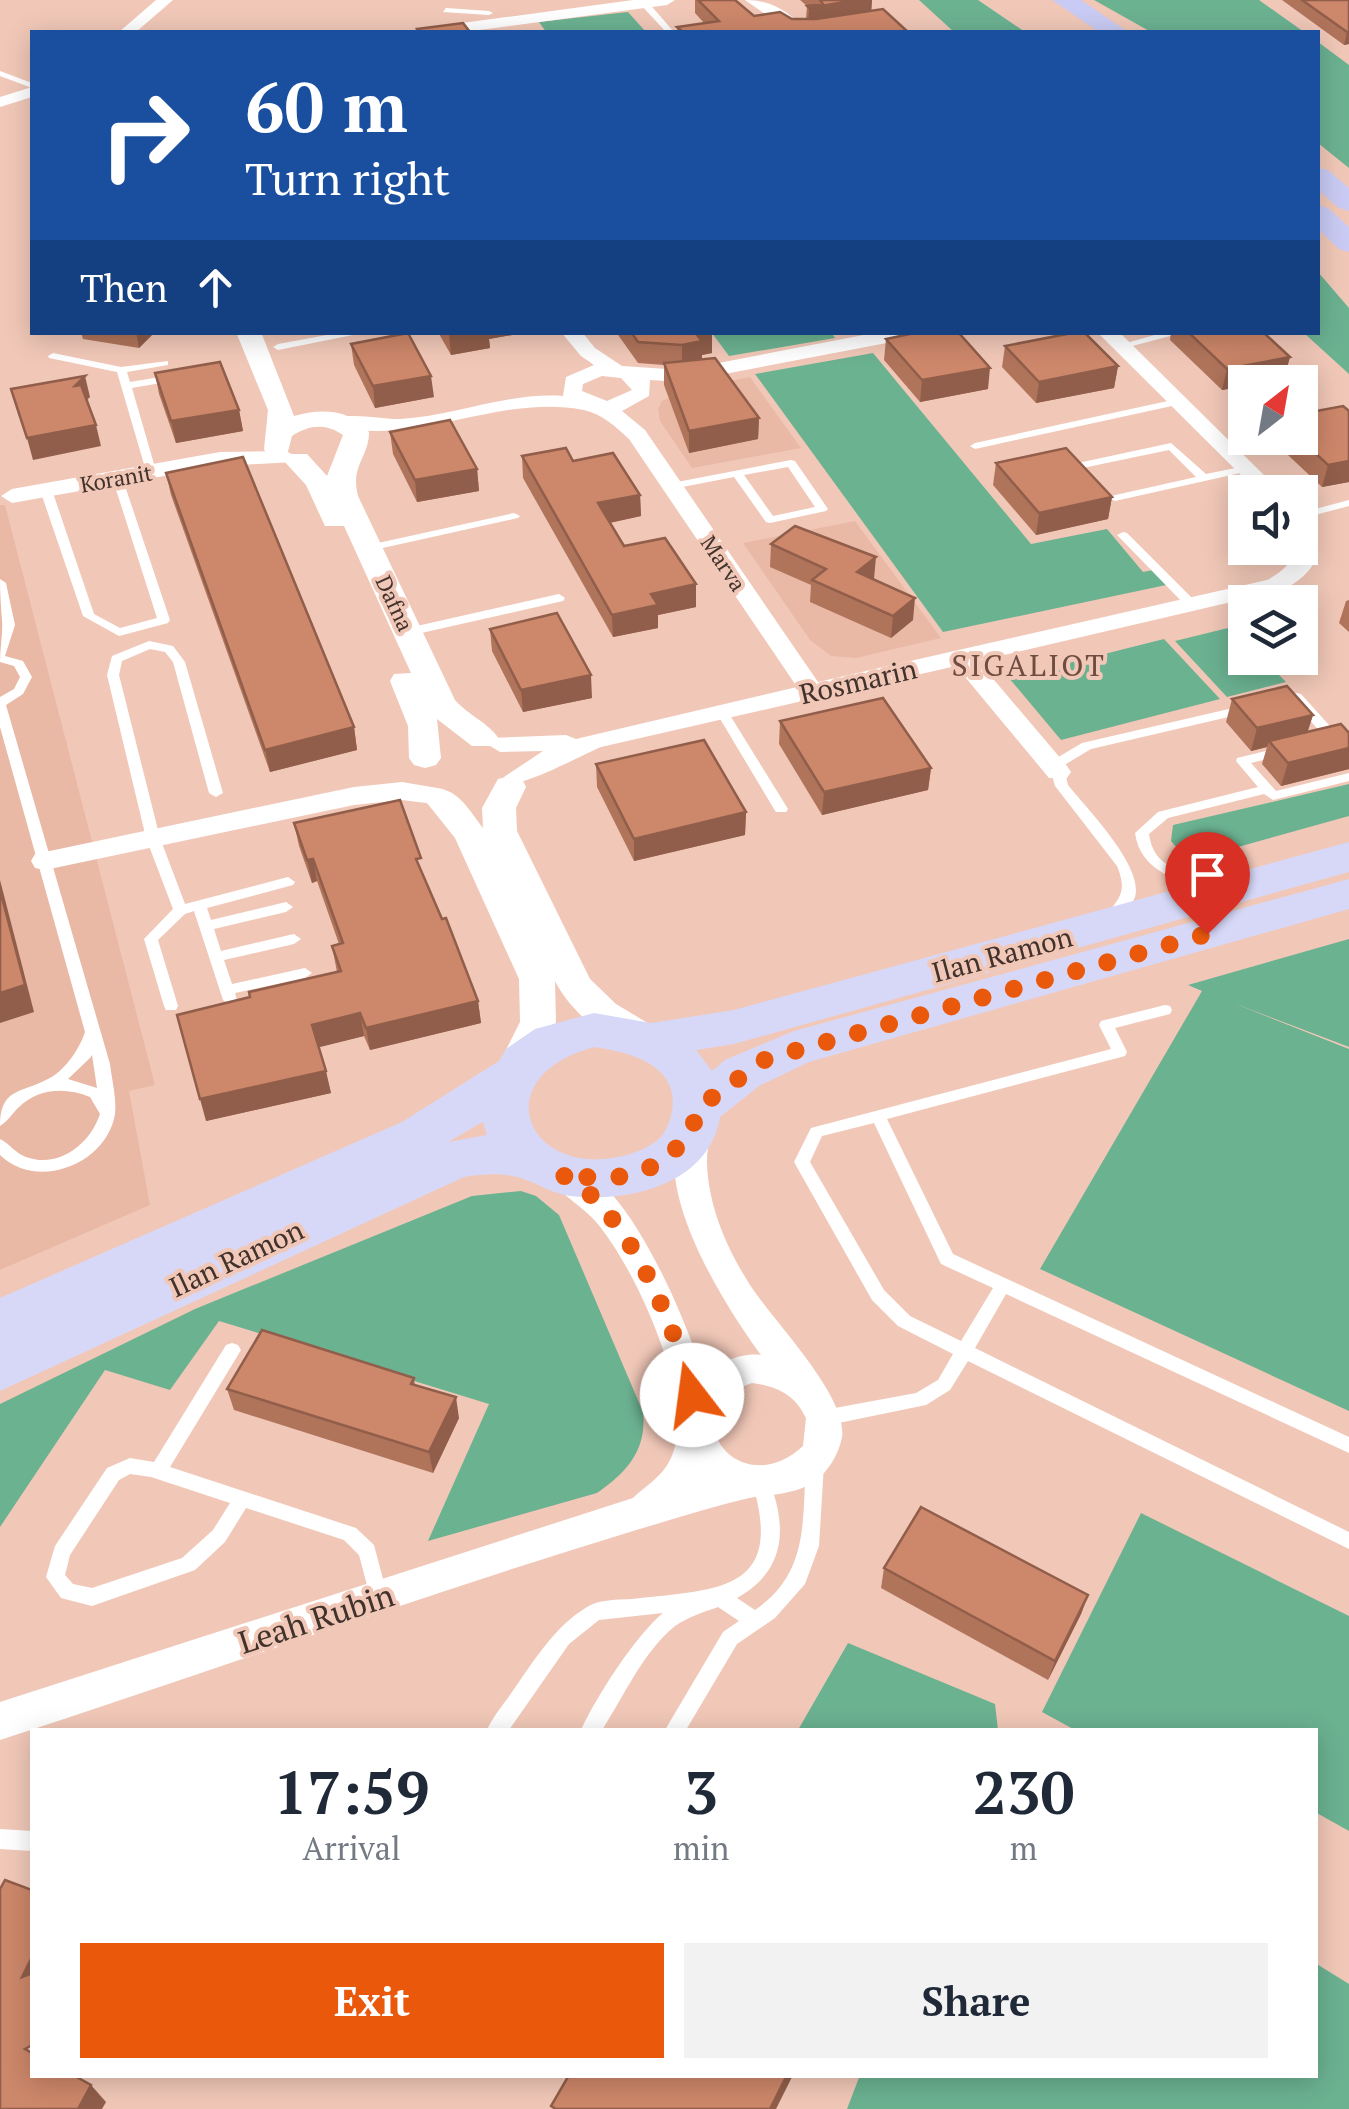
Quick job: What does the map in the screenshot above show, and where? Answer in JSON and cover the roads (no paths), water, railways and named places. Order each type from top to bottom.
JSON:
[{"type":"highway","points":[[1064,0],[1113,30]]},
{"type":"highway","points":[[1038,8],[1074,30]]},
{"type":"highway","points":[[1320,178],[1349,202]]},
{"type":"highway","points":[[1320,216],[1349,243]]},
{"type":"main road","name":"Ilan Ramon","points":[[645,1037],[734,1028],[1349,857]]},
{"type":"main road","name":"Ilan Ramon","points":[[697,1116],[742,1074],[794,1049],[1349,894]]},
{"type":"main road","points":[[594,1030],[645,1037],[684,1063],[696,1084],[697,1116],[673,1154],[635,1174],[605,1179],[547,1167],[514,1142],[503,1120],[502,1097],[514,1070],[539,1047],[565,1035],[594,1030]]},
{"type":"main road","name":"Ilan Ramon","points":[[0,1322],[419,1135],[462,1111],[514,1070]]},
{"type":"main road","name":"Ilan Ramon","points":[[0,1368],[381,1190],[458,1158],[487,1154],[547,1167]]},
{"type":"street","points":[[129,30],[164,0]]},
{"type":"street","points":[[450,30],[491,18],[667,0]]},
{"type":"street","points":[[753,0],[771,8],[798,30]]},
{"type":"street","points":[[0,102],[30,90]]},
{"type":"street","name":"Dafna","points":[[249,335],[280,407],[285,447],[318,482],[422,721],[423,760]]},
{"type":"street","points":[[528,403],[588,372],[682,376],[897,335]]},
{"type":"street","points":[[573,336],[642,384],[637,398]]},
{"type":"street","points":[[573,336],[580,362],[572,382],[573,395],[590,405]]},
{"type":"street","points":[[1114,339],[1252,475]]},
{"type":"street","points":[[274,340],[303,399],[356,432],[351,450]]},
{"type":"street","points":[[404,424],[328,460],[285,447],[301,422],[404,424],[528,403],[615,406],[682,376]]},
{"type":"street","name":"Marva","points":[[637,398],[632,416],[637,435]]},
{"type":"street","name":"Marva","points":[[590,405],[614,415],[637,435],[812,691]]},
{"type":"street","name":"Koranit","points":[[12,496],[285,447]]},
{"type":"street","name":"Dafna","points":[[351,450],[342,465],[341,484],[444,708],[492,742]]},
{"type":"street","name":"Rosmarin","points":[[514,782],[543,761],[594,740],[1261,590],[1296,574],[1301,565]]},
{"type":"street","points":[[962,657],[1058,772]]},
{"type":"street","name":"Rosmarin","points":[[492,742],[594,740]]},
{"type":"street","points":[[354,796],[398,780],[450,742],[492,742],[517,760],[514,782],[499,808],[502,837],[571,979],[595,1007],[645,1037]]},
{"type":"street","points":[[423,760],[420,780],[472,839],[537,980],[538,1022],[514,1070]]},
{"type":"street","points":[[45,861],[354,796],[402,791],[478,802],[514,782]]},
{"type":"street","points":[[547,1167],[586,1189],[621,1229],[678,1344],[700,1446],[711,1461],[737,1478],[758,1481],[796,1473],[821,1436],[814,1394],[800,1381],[737,1287],[703,1224],[690,1176],[697,1116]]},
{"type":"street","points":[[695,1424],[703,1394],[733,1372],[762,1368],[800,1381]]},
{"type":"street","name":"Leah Rubin","points":[[632,1515],[663,1496],[680,1478],[690,1458],[695,1424]]},
{"type":"street","name":"Leah Rubin","points":[[0,1721],[632,1515],[758,1481]]},
{"type":"lane","points":[[446,10],[458,0]]},
{"type":"lane","points":[[446,10],[491,18],[501,0]]},
{"type":"lane","points":[[644,3],[668,30]]},
{"type":"lane","points":[[446,10],[458,29]]},
{"type":"lane","points":[[0,73],[30,88]]},
{"type":"lane","points":[[274,340],[330,335]]},
{"type":"lane","points":[[1114,339],[1152,335]]},
{"type":"lane","points":[[54,356],[121,370],[164,363]]},
{"type":"lane","points":[[121,370],[151,471]]},
{"type":"lane","points":[[126,386],[172,378]]},
{"type":"lane","points":[[975,446],[1178,402]]},
{"type":"lane","points":[[1078,466],[1171,446],[1203,478]]},
{"type":"lane","points":[[672,486],[737,473],[791,463],[822,509],[770,520],[737,473]]},
{"type":"lane","points":[[1115,498],[1246,469]]},
{"type":"lane","points":[[46,490],[90,616],[119,632],[164,620],[116,478]]},
{"type":"lane","points":[[1318,513],[1349,503]]},
{"type":"lane","points":[[369,548],[514,516]]},
{"type":"lane","points":[[1123,534],[1192,605]]},
{"type":"lane","points":[[0,583],[9,625],[0,656],[18,664],[26,676],[20,691],[0,704],[102,1064],[108,1114],[98,1140],[71,1160],[36,1166],[3,1151]]},
{"type":"lane","points":[[408,632],[559,598]]},
{"type":"lane","points":[[180,910],[154,838],[113,674],[116,659],[149,645],[169,648],[178,662],[216,793]]},
{"type":"lane","points":[[1096,928],[1125,904],[1129,878],[1123,864],[1062,786],[1058,772],[1064,757],[1087,746],[1297,697],[1349,752]]},
{"type":"lane","points":[[722,712],[780,809]]},
{"type":"lane","points":[[1317,742],[1336,738]]},
{"type":"lane","points":[[1298,747],[1242,761],[1274,796],[1349,777]]},
{"type":"lane","points":[[1264,882],[1214,881],[1172,872],[1146,854],[1141,843],[1149,823],[1163,815],[1266,789]]},
{"type":"lane","points":[[172,1006],[151,940],[180,910],[288,882]]},
{"type":"lane","points":[[198,906],[228,995],[304,973]]},
{"type":"lane","points":[[206,926],[286,907]]},
{"type":"lane","points":[[216,957],[294,939]]},
{"type":"lane","points":[[1165,1010],[1106,1025],[1120,1052],[816,1132],[802,1162],[878,1294],[904,1321],[1349,1541]]},
{"type":"lane","points":[[0,1098],[49,1085],[65,1076],[85,1054],[93,1031]]},
{"type":"lane","points":[[49,1085],[82,1086],[104,1102],[108,1114]]},
{"type":"lane","points":[[0,1120],[16,1100],[30,1091]]},
{"type":"lane","points":[[878,1116],[947,1259],[1349,1445]]},
{"type":"lane","points":[[675,1728],[730,1638],[756,1622],[790,1591],[805,1563],[821,1436],[920,1400],[944,1385],[1004,1285]]},
{"type":"lane","points":[[158,1471],[232,1350]]},
{"type":"lane","points":[[242,1498],[219,1536],[188,1564],[92,1597],[68,1592],[56,1577],[62,1552],[113,1474],[125,1465],[158,1471],[242,1498],[350,1534],[372,1562],[379,1598]]},
{"type":"lane","points":[[592,1728],[654,1635],[671,1618],[720,1597],[756,1573],[770,1551],[772,1522],[758,1481]]},
{"type":"lane","points":[[498,1728],[562,1638],[595,1612],[720,1597],[756,1622]]},
{"type":"lane","points":[[0,1839],[30,1841]]},
{"type":"district","name":"SIGALIOT","points":[[1029,665]]}]
